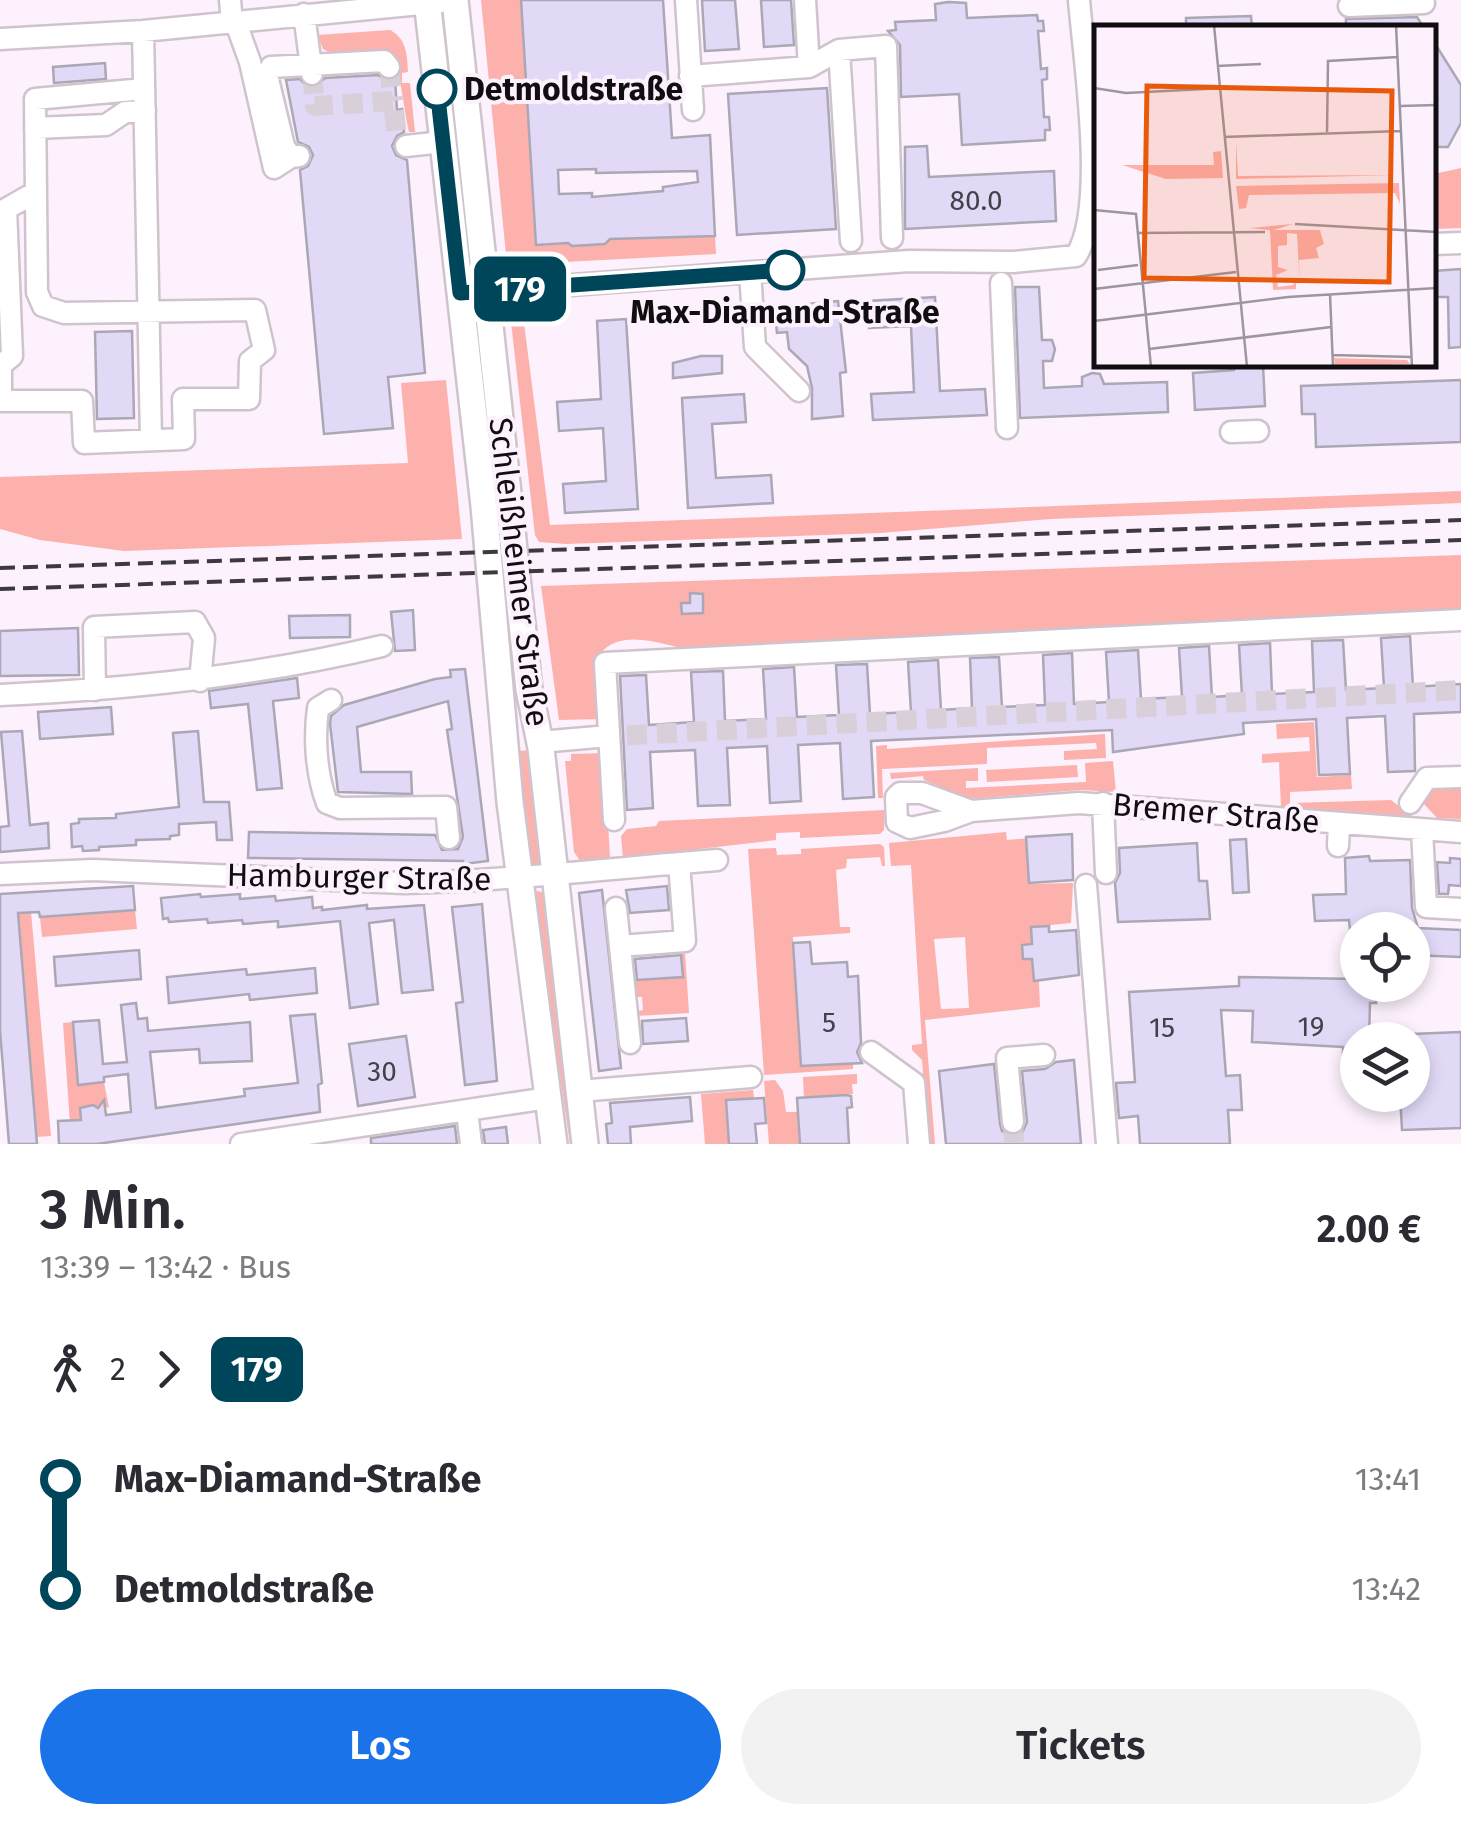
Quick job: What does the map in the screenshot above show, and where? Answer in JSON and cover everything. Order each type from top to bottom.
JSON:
[{"type":"main road","name":"Schleißheimer Straße","points":[[455,0],[529,690],[540,742],[557,876],[585,1144]]},
{"type":"main road","name":"Schleißheimer Straße","points":[[427,2],[520,879],[554,1144]]},
{"type":"main road","points":[[506,745],[540,742]]},
{"type":"street","points":[[230,0],[234,23],[250,62],[274,168],[295,157],[284,146],[266,75],[271,67],[310,69],[384,62],[390,67]]},
{"type":"street","points":[[0,39],[142,31],[455,0]]},
{"type":"street","points":[[686,0],[692,110]]},
{"type":"street","points":[[806,0],[810,67]]},
{"type":"street","points":[[460,293],[909,261],[950,253],[1027,248],[1050,248],[1086,257],[1092,189],[1078,0]]},
{"type":"street","points":[[1348,6],[1424,2]]},
{"type":"street","points":[[304,14],[310,69]]},
{"type":"street","points":[[142,31],[151,440]]},
{"type":"street","points":[[690,76],[810,67],[838,50],[886,46],[892,238]]},
{"type":"street","points":[[838,50],[852,240]]},
{"type":"street","points":[[34,193],[6,209],[12,356],[1,365],[1,401],[82,401],[84,442],[184,438],[183,399],[249,399],[250,361],[264,350],[255,310],[64,313],[42,306],[36,292],[35,99],[145,100]]},
{"type":"street","points":[[35,128],[106,125],[145,100]]},
{"type":"street","points":[[406,146],[443,142]]},
{"type":"street","points":[[1436,244],[1461,243]]},
{"type":"street","points":[[750,272],[755,347],[799,391]]},
{"type":"street","points":[[1001,283],[1006,428]]},
{"type":"street","points":[[1231,432],[1258,431]]},
{"type":"street","points":[[614,820],[606,663],[1461,620]]},
{"type":"street","points":[[95,690],[94,627],[195,622],[204,638],[200,680]]},
{"type":"street","points":[[0,694],[200,680],[304,664],[382,646]]},
{"type":"street","points":[[330,700],[318,708],[315,728],[327,803],[340,808],[446,807],[449,838]]},
{"type":"street","points":[[540,742],[597,737]]},
{"type":"street","points":[[1410,803],[1428,778],[1461,776]]},
{"type":"street","points":[[1103,803],[1106,873]]},
{"type":"street","name":"Bremer Straße","points":[[970,812],[1103,803],[1254,816],[1339,835],[1461,832]]},
{"type":"street","points":[[1253,838],[1254,816]]},
{"type":"street","points":[[1422,830],[1426,907],[1461,909]]},
{"type":"street","name":"Hamburger Straße","points":[[0,874],[108,870],[404,883],[520,879],[717,860]]},
{"type":"street","points":[[620,946],[685,941],[679,863]]},
{"type":"street","points":[[1086,885],[1107,1144]]},
{"type":"street","points":[[616,908],[630,1043]]},
{"type":"street","points":[[871,1052],[914,1083],[918,1144]]},
{"type":"street","points":[[1012,1122],[1007,1058],[1044,1055]]},
{"type":"street","points":[[579,1091],[693,1072],[751,1077]]},
{"type":"street","points":[[241,1144],[548,1098]]},
{"type":"street","points":[[467,1111],[472,1144]]},
{"type":"shaded area","points":[[481,0],[521,0],[522,17],[526,18],[523,29],[536,245],[715,236],[716,254],[507,265]]},
{"type":"shaded area","points":[[390,30],[405,48],[408,72],[402,73],[402,83],[410,83],[415,132],[409,132],[393,56],[352,57],[351,51],[337,56],[323,49],[317,35]]},
{"type":"shaded area","points":[[1461,168],[1461,228],[1436,229],[1436,174]]},
{"type":"shaded area","points":[[536,311],[524,323],[550,525],[1461,491],[1461,503],[1051,519],[880,533],[539,542],[535,535],[511,322],[514,316]]},
{"type":"shaded area","points":[[446,380],[462,539],[124,551],[40,540],[0,529],[0,477],[408,463],[401,383]]},
{"type":"shaded area","points":[[1461,555],[1461,614],[698,653],[646,640],[620,641],[600,654],[603,719],[559,720],[541,586]]},
{"type":"shaded area","points":[[1314,722],[1317,777],[1351,775],[1352,789],[1290,792],[1290,803],[1391,800],[1416,819],[1281,807],[1279,762],[1262,763],[1262,754],[1310,751],[1309,737],[1277,739],[1276,724]]},
{"type":"shaded area","points":[[1105,734],[1106,758],[1064,760],[1064,751],[1097,749],[1096,743],[987,748],[987,764],[882,769],[883,798],[878,798],[876,746],[887,745],[887,749]]},
{"type":"shaded area","points":[[530,750],[547,867],[527,868],[518,751]]},
{"type":"shaded area","points":[[604,753],[610,858],[581,862],[574,852],[565,761],[571,761],[571,754]]},
{"type":"shaded area","points":[[1113,761],[1116,792],[1081,790],[970,799],[924,780],[923,776],[891,779],[890,773],[978,768],[978,781],[966,781],[966,788],[1086,782],[1085,763]]},
{"type":"shaded area","points":[[1077,765],[1078,777],[987,782],[986,770]]},
{"type":"shaded area","points":[[1452,782],[1452,789],[1461,789],[1461,819],[1437,818],[1423,803],[1425,789]]},
{"type":"shaded area","points":[[885,810],[884,830],[880,834],[800,838],[800,832],[776,833],[776,840],[623,858],[621,836],[627,829],[656,826],[659,821]]},
{"type":"shaded area","points":[[1006,832],[1007,840],[1043,837],[1044,855],[1027,857],[1029,884],[1073,883],[1071,923],[1031,927],[1032,944],[1022,946],[1023,959],[1032,959],[1034,980],[1039,982],[1040,1007],[925,1020],[935,1144],[928,1144],[922,1060],[912,1050],[912,1045],[922,1044],[911,865],[891,866],[889,843]],"holes":[[[965,937],[969,1008],[941,1009],[934,939]]]},
{"type":"shaded area","points":[[880,844],[884,847],[885,866],[880,857],[847,859],[846,868],[836,870],[840,927],[850,927],[850,933],[793,937],[801,1066],[853,1063],[853,1069],[764,1075],[748,849],[776,848],[777,855],[801,854],[801,849]]},
{"type":"shaded area","points":[[533,890],[545,893],[578,1144],[570,1144]]},
{"type":"shaded area","points":[[135,910],[137,929],[42,937],[40,917]]},
{"type":"shaded area","points":[[31,912],[51,1136],[36,1137],[18,913]]},
{"type":"shaded area","points":[[685,953],[689,1013],[636,1016],[635,1012],[643,1010],[642,997],[634,997],[634,981],[683,977],[681,954]]},
{"type":"shaded area","points":[[73,1022],[78,1084],[104,1082],[109,1108],[80,1108],[84,1143],[70,1124],[63,1023]]},
{"type":"shaded area","points":[[857,1074],[853,1094],[804,1098],[803,1077]]},
{"type":"shaded area","points":[[775,1080],[783,1091],[786,1112],[797,1112],[799,1144],[769,1144],[764,1081]]},
{"type":"shaded area","points":[[753,1090],[754,1098],[726,1101],[729,1144],[705,1144],[701,1094]]},
{"type":"building","points":[[521,0],[663,0],[672,138],[710,135],[715,236],[536,245]],"holes":[[[596,169],[596,173],[697,171],[698,182],[663,187],[663,191],[592,197],[592,193],[559,194],[558,170]]]},
{"type":"building","points":[[702,0],[735,0],[739,49],[705,51]]},
{"type":"building","points":[[761,0],[791,0],[794,45],[764,47]]},
{"type":"building","points":[[966,3],[967,18],[1037,15],[1038,21],[1043,21],[1044,31],[1038,31],[1041,69],[1047,68],[1047,79],[1042,80],[1044,117],[1049,117],[1050,130],[1045,130],[1045,140],[962,145],[959,94],[901,97],[900,45],[888,31],[896,30],[895,22],[936,20],[935,4]]},
{"type":"building","points":[[1251,16],[1252,25],[1186,25],[1186,18]]},
{"type":"building","points":[[1417,17],[1422,25],[1346,25],[1346,19]]},
{"type":"building","points":[[1436,45],[1461,85],[1461,123],[1448,147],[1436,147]]},
{"type":"building","points":[[105,63],[106,79],[54,83],[53,67]]},
{"type":"building","points":[[378,75],[385,80],[395,79],[397,110],[402,109],[404,132],[392,146],[396,155],[407,160],[425,373],[388,377],[393,428],[324,434],[300,170],[308,166],[313,155],[309,147],[298,142],[286,80],[300,79],[313,88],[325,78]]},
{"type":"building","points":[[827,88],[836,229],[737,235],[728,94]]},
{"type":"building","points":[[927,146],[929,177],[1054,171],[1056,221],[905,229],[905,147]]},
{"type":"building","points":[[1461,269],[1461,347],[1449,348],[1448,297],[1436,297],[1436,271]]},
{"type":"building","points":[[1015,287],[1039,287],[1042,340],[1052,340],[1055,349],[1052,361],[1043,361],[1044,388],[1082,386],[1082,377],[1092,373],[1100,374],[1104,384],[1167,382],[1168,412],[1020,418]]},
{"type":"building","points":[[935,297],[940,391],[985,389],[987,415],[873,420],[871,394],[914,392],[911,326],[869,328],[867,301]]},
{"type":"building","points":[[838,301],[846,372],[840,373],[843,416],[812,419],[807,366],[789,349],[787,332],[777,333],[776,324],[767,325],[766,308]]},
{"type":"building","points":[[626,319],[638,509],[565,513],[563,484],[606,481],[603,428],[559,431],[557,402],[601,399],[597,321]]},
{"type":"building","points":[[132,331],[134,418],[97,419],[95,332]]},
{"type":"building","points":[[722,356],[722,373],[673,378],[673,363]]},
{"type":"building","points":[[1263,368],[1265,406],[1195,410],[1193,373]]},
{"type":"building","points":[[1461,380],[1461,442],[1316,447],[1315,414],[1302,414],[1301,386]]},
{"type":"building","points":[[744,394],[746,422],[712,424],[716,478],[771,475],[773,503],[688,508],[682,398]]},
{"type":"building","points":[[690,593],[703,594],[703,613],[682,614],[681,603],[690,603]]},
{"type":"building","points":[[413,610],[415,650],[395,651],[391,612]]},
{"type":"building","points":[[350,615],[350,637],[290,638],[289,616]]},
{"type":"building","points":[[78,628],[79,675],[0,676],[0,631]]},
{"type":"building","points":[[1410,636],[1413,687],[1461,684],[1461,712],[1414,714],[1415,771],[1388,772],[1385,716],[1347,718],[1350,774],[1319,775],[1316,719],[1243,723],[1244,734],[1113,752],[1112,730],[871,741],[874,797],[843,799],[840,743],[798,745],[801,801],[770,803],[767,746],[727,748],[730,805],[698,806],[695,750],[650,752],[653,808],[627,810],[620,676],[646,675],[649,725],[694,722],[691,672],[723,671],[725,721],[766,719],[763,669],[794,667],[797,717],[839,715],[836,665],[867,664],[870,714],[911,712],[908,662],[938,660],[941,710],[972,708],[970,658],[999,657],[1002,707],[1045,705],[1043,655],[1072,653],[1074,704],[1109,702],[1106,652],[1138,650],[1141,699],[1182,697],[1179,648],[1209,646],[1212,697],[1242,695],[1239,645],[1270,643],[1272,694],[1314,692],[1312,641],[1343,640],[1346,690],[1384,688],[1381,638]]},
{"type":"building","points":[[465,669],[488,861],[463,864],[248,858],[249,832],[435,835],[442,850],[458,849],[463,837],[447,730],[452,729],[448,701],[357,727],[361,772],[411,772],[412,794],[338,792],[330,724],[331,716],[344,705],[451,677],[450,670]]},
{"type":"building","points":[[297,678],[299,698],[273,701],[282,788],[257,790],[248,704],[211,708],[209,691]]},
{"type":"building","points":[[111,707],[113,734],[40,739],[38,712]]},
{"type":"building","points":[[22,731],[30,825],[48,823],[49,848],[0,852],[0,827],[9,826],[1,732]]},
{"type":"building","points":[[198,731],[204,802],[229,802],[232,840],[217,840],[216,822],[179,824],[179,835],[136,840],[136,845],[83,851],[82,846],[72,847],[71,824],[79,823],[79,819],[116,818],[116,814],[179,807],[173,733]]},
{"type":"building","points":[[1072,834],[1073,880],[1029,883],[1026,837]]},
{"type":"building","points":[[1246,839],[1249,892],[1233,893],[1230,840]]},
{"type":"building","points":[[1197,843],[1199,881],[1207,881],[1210,919],[1118,922],[1115,883],[1120,873],[1119,848]]},
{"type":"building","points":[[1345,858],[1410,860],[1413,912],[1340,912],[1340,920],[1315,921],[1313,895],[1346,894]]},
{"type":"building","points":[[1450,858],[1461,859],[1461,886],[1449,885],[1448,894],[1439,894],[1437,862],[1450,863]]},
{"type":"building","points":[[133,886],[135,910],[40,917],[39,912],[18,913],[37,1144],[9,1144],[0,1030],[0,894]]},
{"type":"building","points":[[667,886],[669,910],[630,913],[626,890]]},
{"type":"building","points":[[602,890],[621,1068],[599,1071],[579,893]]},
{"type":"building","points":[[240,894],[240,899],[275,896],[276,901],[312,897],[313,908],[322,910],[424,905],[433,990],[402,993],[394,920],[369,923],[378,1004],[350,1008],[340,921],[278,927],[278,921],[243,924],[242,920],[208,923],[207,919],[163,919],[161,898]]},
{"type":"building","points":[[482,904],[497,1081],[465,1085],[456,1003],[463,1002],[452,907]]},
{"type":"building","points":[[1049,926],[1049,932],[1076,930],[1079,975],[1034,981],[1032,959],[1023,959],[1022,945],[1032,944],[1031,927]]},
{"type":"building","points":[[1430,929],[1461,930],[1461,957],[1430,956]]},
{"type":"building","points":[[810,942],[812,964],[847,962],[848,977],[858,976],[861,1043],[857,1052],[862,1063],[801,1066],[793,943]]},
{"type":"building","points":[[139,950],[141,979],[56,986],[54,957]]},
{"type":"building","points":[[681,955],[683,977],[637,980],[635,959]]},
{"type":"building","points":[[315,968],[317,993],[250,1000],[249,994],[169,1003],[167,977],[246,969],[247,975]]},
{"type":"building","points":[[1239,977],[1340,979],[1340,1002],[1376,1003],[1370,1003],[1369,1022],[1340,1022],[1340,1047],[1252,1042],[1253,1011],[1221,1010],[1226,1076],[1240,1075],[1242,1110],[1228,1110],[1230,1144],[1140,1144],[1138,1116],[1119,1118],[1116,1083],[1135,1082],[1129,992],[1239,986]]},
{"type":"building","points":[[136,1003],[138,1019],[147,1018],[148,1031],[250,1022],[252,1061],[200,1063],[199,1049],[150,1052],[156,1108],[245,1096],[244,1089],[298,1083],[290,1016],[315,1014],[322,1083],[318,1085],[320,1112],[97,1144],[59,1144],[58,1121],[81,1120],[80,1108],[98,1108],[104,1100],[106,1115],[131,1112],[128,1074],[78,1085],[73,1022],[99,1020],[103,1064],[127,1062],[121,1005]]},
{"type":"building","points":[[686,1018],[688,1041],[643,1044],[642,1021]]},
{"type":"building","points":[[1461,1032],[1461,1128],[1402,1130],[1401,1112],[1430,1112],[1430,1033]]},
{"type":"building","points":[[406,1036],[415,1097],[358,1106],[349,1044]]},
{"type":"building","points":[[1074,1060],[1081,1144],[946,1144],[939,1071],[994,1064],[1000,1124],[1002,1131],[1013,1136],[1022,1133],[1027,1122],[1022,1071]]},
{"type":"building","points":[[851,1096],[852,1107],[847,1108],[849,1144],[800,1144],[797,1098]]},
{"type":"building","points":[[690,1097],[692,1121],[630,1127],[631,1144],[608,1144],[610,1103]]},
{"type":"building","points":[[764,1098],[766,1123],[755,1124],[757,1144],[729,1144],[726,1100]]},
{"type":"building","points":[[455,1126],[457,1144],[371,1144],[371,1138]]},
{"type":"building","points":[[506,1127],[508,1144],[485,1144],[483,1130]]},
{"type":"tunnel","points":[[389,67],[393,101]]},
{"type":"tunnel","points":[[312,74],[315,106],[393,101],[397,137],[406,146]]},
{"type":"tunnel","points":[[597,737],[1461,690]]},
{"type":"tunnel","points":[[1013,1122],[1014,1144]]},
{"type":"railway","points":[[0,568],[1461,520]]},
{"type":"railway","points":[[0,589],[1461,540]]},
{"type":"bus line","name":"179","points":[[437,89],[460,293],[785,270]]},
{"type":"place","name":"Detmoldstraße","points":[[437,89]]},
{"type":"place","name":"Max-Diamand-Straße","points":[[785,270]]}]
